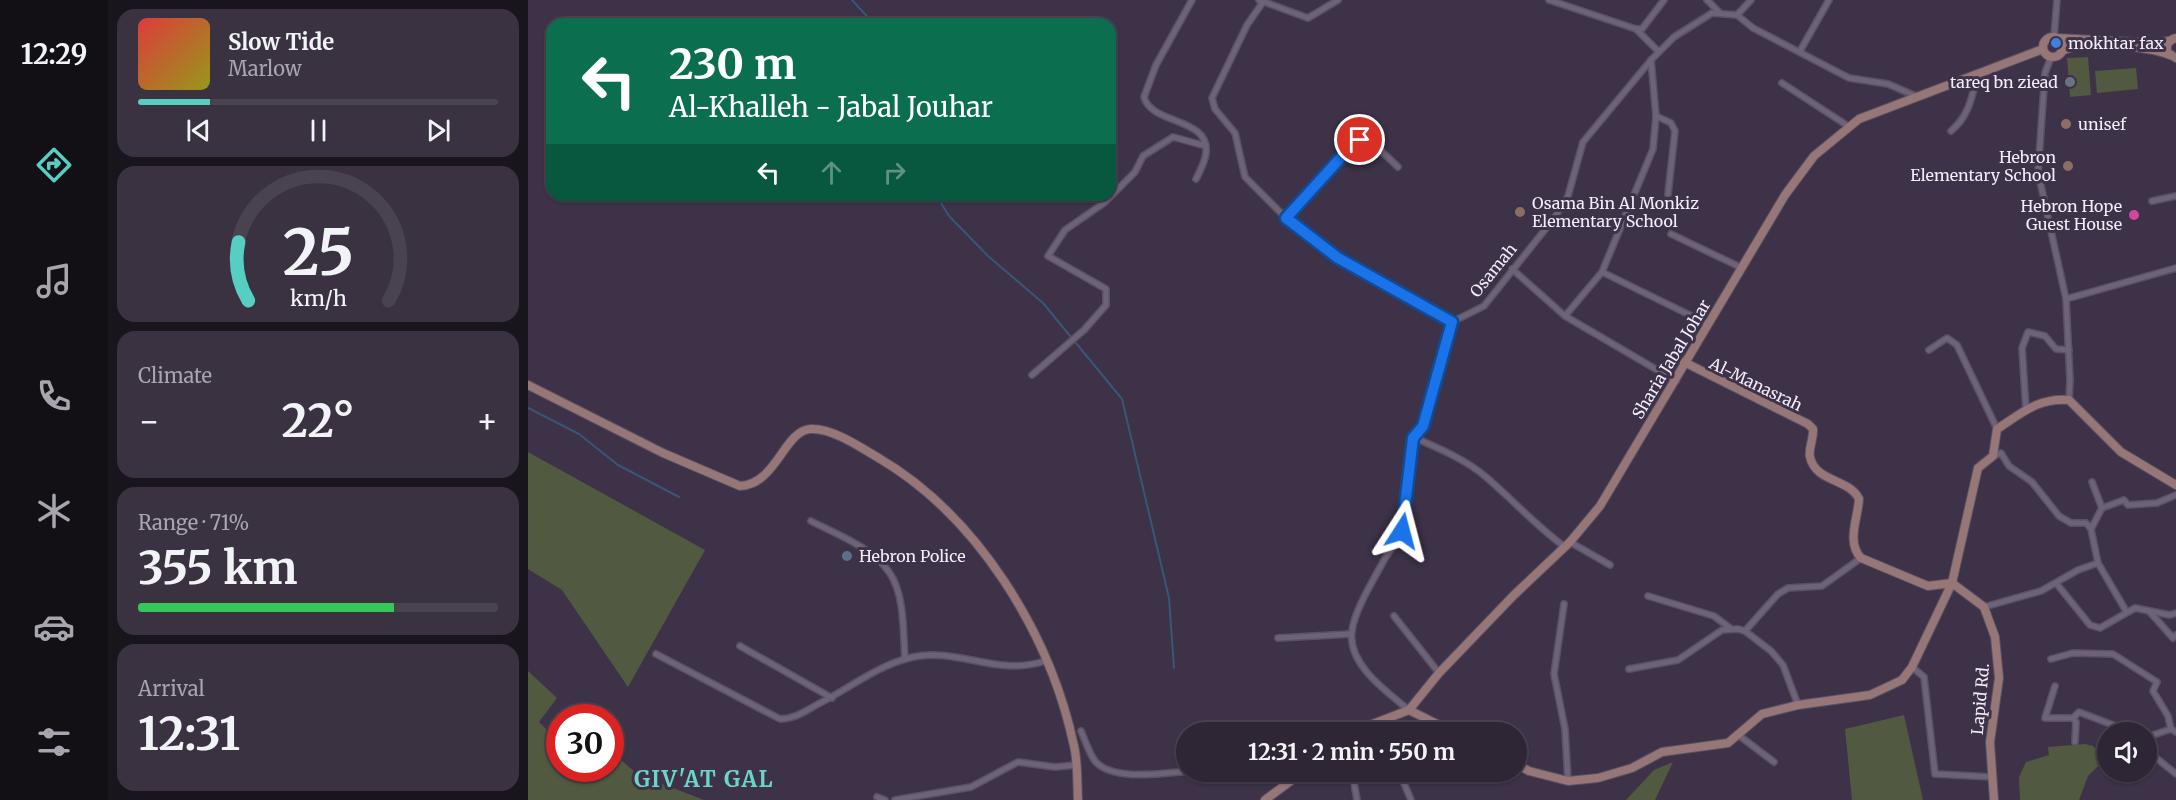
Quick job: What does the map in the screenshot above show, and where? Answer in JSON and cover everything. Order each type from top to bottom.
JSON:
[{"type":"street","points":[[1192,0],[1156,65],[1144,96],[1151,108],[1198,132],[1206,146],[1206,155],[1196,179]]},
{"type":"street","points":[[1338,0],[1308,18],[1261,1],[1247,25],[1212,101],[1215,109],[1234,133],[1245,177],[1286,218],[1338,258],[1452,322],[1423,426],[1413,438],[1402,531],[1383,562],[1351,634],[1354,650],[1360,661],[1385,690],[1409,710],[1433,722]]},
{"type":"street","points":[[1549,0],[1636,29],[1642,29],[1664,0]]},
{"type":"street","points":[[1707,0],[1719,12],[1737,15],[1753,28],[1855,80],[1888,84],[1918,97]]},
{"type":"street","points":[[1737,15],[1751,0]]},
{"type":"street","points":[[1800,51],[1829,0]]},
{"type":"street","points":[[2057,0],[2056,38],[2062,44],[2061,52]]},
{"type":"street","name":"Osamah","points":[[1452,322],[1484,306],[1564,203],[1583,142],[1652,60],[1674,37],[1710,14],[1719,12]]},
{"type":"street","points":[[1636,29],[1659,52]]},
{"type":"street","points":[[2051,57],[2043,49],[2045,41],[2056,38],[2152,43],[2174,38]]},
{"type":"street","points":[[2174,38],[2167,46],[2174,58]]},
{"type":"street","points":[[2069,400],[2066,299],[2038,172],[2046,73],[2051,57],[2070,46],[2148,49],[2174,58]]},
{"type":"street","name":"Sharia Jabal Johar","points":[[1383,722],[1409,710],[1439,673],[1514,595],[1568,544],[1600,506],[1676,381],[1684,362],[1800,173],[1822,149],[1848,126],[2043,49]]},
{"type":"street","points":[[1565,316],[1602,272],[1653,149],[1656,116],[1652,60]]},
{"type":"street","points":[[1951,131],[1960,123],[1970,108],[1977,76]]},
{"type":"street","points":[[1782,83],[1848,126]]},
{"type":"street","points":[[1656,116],[1671,123],[1675,131],[1668,194]]},
{"type":"street","points":[[1116,191],[1135,172],[1143,156],[1173,137],[1206,146]]},
{"type":"street","points":[[1286,218],[1358,140],[1372,142],[1398,167]]},
{"type":"street","points":[[2152,201],[2176,196]]},
{"type":"street","points":[[1032,375],[1084,330],[1106,305],[1106,289],[1048,256],[1065,230],[1106,201]]},
{"type":"street","points":[[1671,234],[1742,268]]},
{"type":"street","points":[[1507,275],[1513,268],[1565,316],[1676,381]]},
{"type":"street","points":[[2066,299],[2176,268]]},
{"type":"street","points":[[1602,272],[1708,324]]},
{"type":"street","points":[[2026,410],[2022,348],[2028,332],[2045,336],[2056,349],[2069,350]]},
{"type":"street","points":[[1929,350],[1947,338],[1958,345],[1997,429],[1993,456]]},
{"type":"street","name":"Al-Manasrah","points":[[1684,362],[1809,424],[1813,429],[1809,452],[1814,468],[1858,495],[1854,545],[1861,558]]},
{"type":"street","points":[[528,385],[663,453],[740,486],[748,486],[761,479],[797,435],[811,429],[834,435],[869,452],[928,493],[976,543],[1013,596],[1045,661],[1071,736],[1076,765],[1077,800]]},
{"type":"street","points":[[1997,429],[2026,410],[2049,399],[2069,400],[2126,456],[2176,485]]},
{"type":"street","points":[[1413,438],[1446,451],[1485,476],[1528,519],[1568,544],[1610,565]]},
{"type":"street","points":[[1527,770],[1568,781],[1598,778],[1632,768],[1662,752],[1728,743],[1762,714],[1798,705],[1870,695],[1902,680],[1912,667],[1952,583],[1978,468],[1993,456],[2001,453],[2009,466],[2032,482],[2059,516],[2071,523],[2086,523],[2091,529],[2098,563],[2126,611]]},
{"type":"street","points":[[2092,482],[2102,508]]},
{"type":"street","points":[[2091,529],[2102,508],[2124,500],[2128,505],[2157,503],[2176,495]]},
{"type":"street","points":[[811,521],[852,543],[889,571],[898,594],[905,659]]},
{"type":"street","points":[[1745,631],[1778,594],[1788,588],[1822,586],[1861,558],[1928,586],[1952,583],[1984,607],[2041,591],[2078,570],[2098,563]]},
{"type":"street","points":[[2056,583],[2090,625],[2100,628],[2118,620],[2126,611],[2135,608],[2170,615],[2176,613]]},
{"type":"street","points":[[1648,596],[1714,616],[1730,628]]},
{"type":"street","points":[[1564,604],[1554,674],[1565,729],[1568,781]]},
{"type":"street","name":"Lapid Rd.","points":[[1984,607],[1995,637],[1998,658],[1999,678],[1990,742],[1994,800]]},
{"type":"street","points":[[2148,611],[2173,638],[2176,635]]},
{"type":"street","points":[[1394,616],[1439,673]]},
{"type":"street","points":[[1629,669],[1678,660],[1722,630],[1730,628],[1745,631],[1771,651],[1783,665],[1798,705]]},
{"type":"street","points":[[1278,638],[1351,634]]},
{"type":"street","points":[[740,646],[832,698]]},
{"type":"street","points":[[2051,659],[2073,653],[2113,654],[2157,682],[2153,691],[2174,730],[2157,733]]},
{"type":"street","points":[[656,654],[780,719],[794,718],[874,673],[905,659],[939,655],[1003,667],[1028,666],[1045,661]]},
{"type":"street","points":[[1912,667],[1924,677],[1935,774],[1993,777]]},
{"type":"street","points":[[2055,686],[2045,718],[2073,718],[2079,712],[2105,722]]},
{"type":"street","points":[[2073,718],[2076,722],[2075,742]]},
{"type":"street","points":[[1081,731],[1095,760],[1103,768],[1132,775],[1176,772]]},
{"type":"street","points":[[1737,734],[1774,762]]},
{"type":"street","points":[[2157,759],[2176,774]]},
{"type":"street","points":[[895,800],[971,787],[1018,762],[1055,766],[1076,765]]},
{"type":"street","points":[[1265,800],[1289,782]]},
{"type":"street","points":[[1354,782],[1357,800]]},
{"type":"street","points":[[1404,782],[1411,800]]},
{"type":"street","points":[[877,797],[885,800]]},
{"type":"green space","points":[[2088,57],[2091,95],[2070,97],[2067,58]]},
{"type":"green space","points":[[2136,68],[2138,89],[2097,93],[2095,71]]},
{"type":"green space","points":[[528,452],[705,550],[628,687],[562,590],[528,569]]},
{"type":"green space","points":[[528,671],[557,698],[552,704],[546,704],[546,713],[539,722],[546,729],[546,782],[624,782],[624,762],[637,774],[704,800],[528,800]]},
{"type":"green space","points":[[1904,715],[1923,800],[1852,800],[1845,729]]},
{"type":"green space","points":[[2085,744],[2097,750],[2097,767],[2088,776],[2079,800],[2020,800],[2019,777],[2026,762],[2049,755],[2048,747]]},
{"type":"green space","points":[[1673,762],[1655,800],[1626,800],[1654,770]]},
{"type":"waterway","points":[[852,0],[868,18]]},
{"type":"waterway","points":[[940,201],[949,216],[988,256],[1043,303],[1122,399],[1169,598],[1174,668]]},
{"type":"waterway","points":[[528,408],[579,434],[618,465],[679,497]]},
{"type":"place","name":"mokhtar fax","points":[[2056,43]]},
{"type":"place","name":"tareq bn ziead","points":[[2070,82]]},
{"type":"place","name":"unisef","points":[[2066,124]]},
{"type":"place","name":"Hebron Elementary School","points":[[2068,166]]},
{"type":"place","name":"Osama Bin Al Monkiz Elementary School","points":[[1520,212]]},
{"type":"place","name":"Hebron Hope Guest House","points":[[2134,215]]},
{"type":"place","name":"Hebron Police","points":[[847,556]]},
{"type":"district","name":"GIV'AT GAL","points":[[704,779]]},
{"type":"route","points":[[1360,140],[1354,143],[1286,218],[1338,258],[1452,322],[1448,344],[1423,426],[1413,438],[1406,517],[1402,531]]}]
